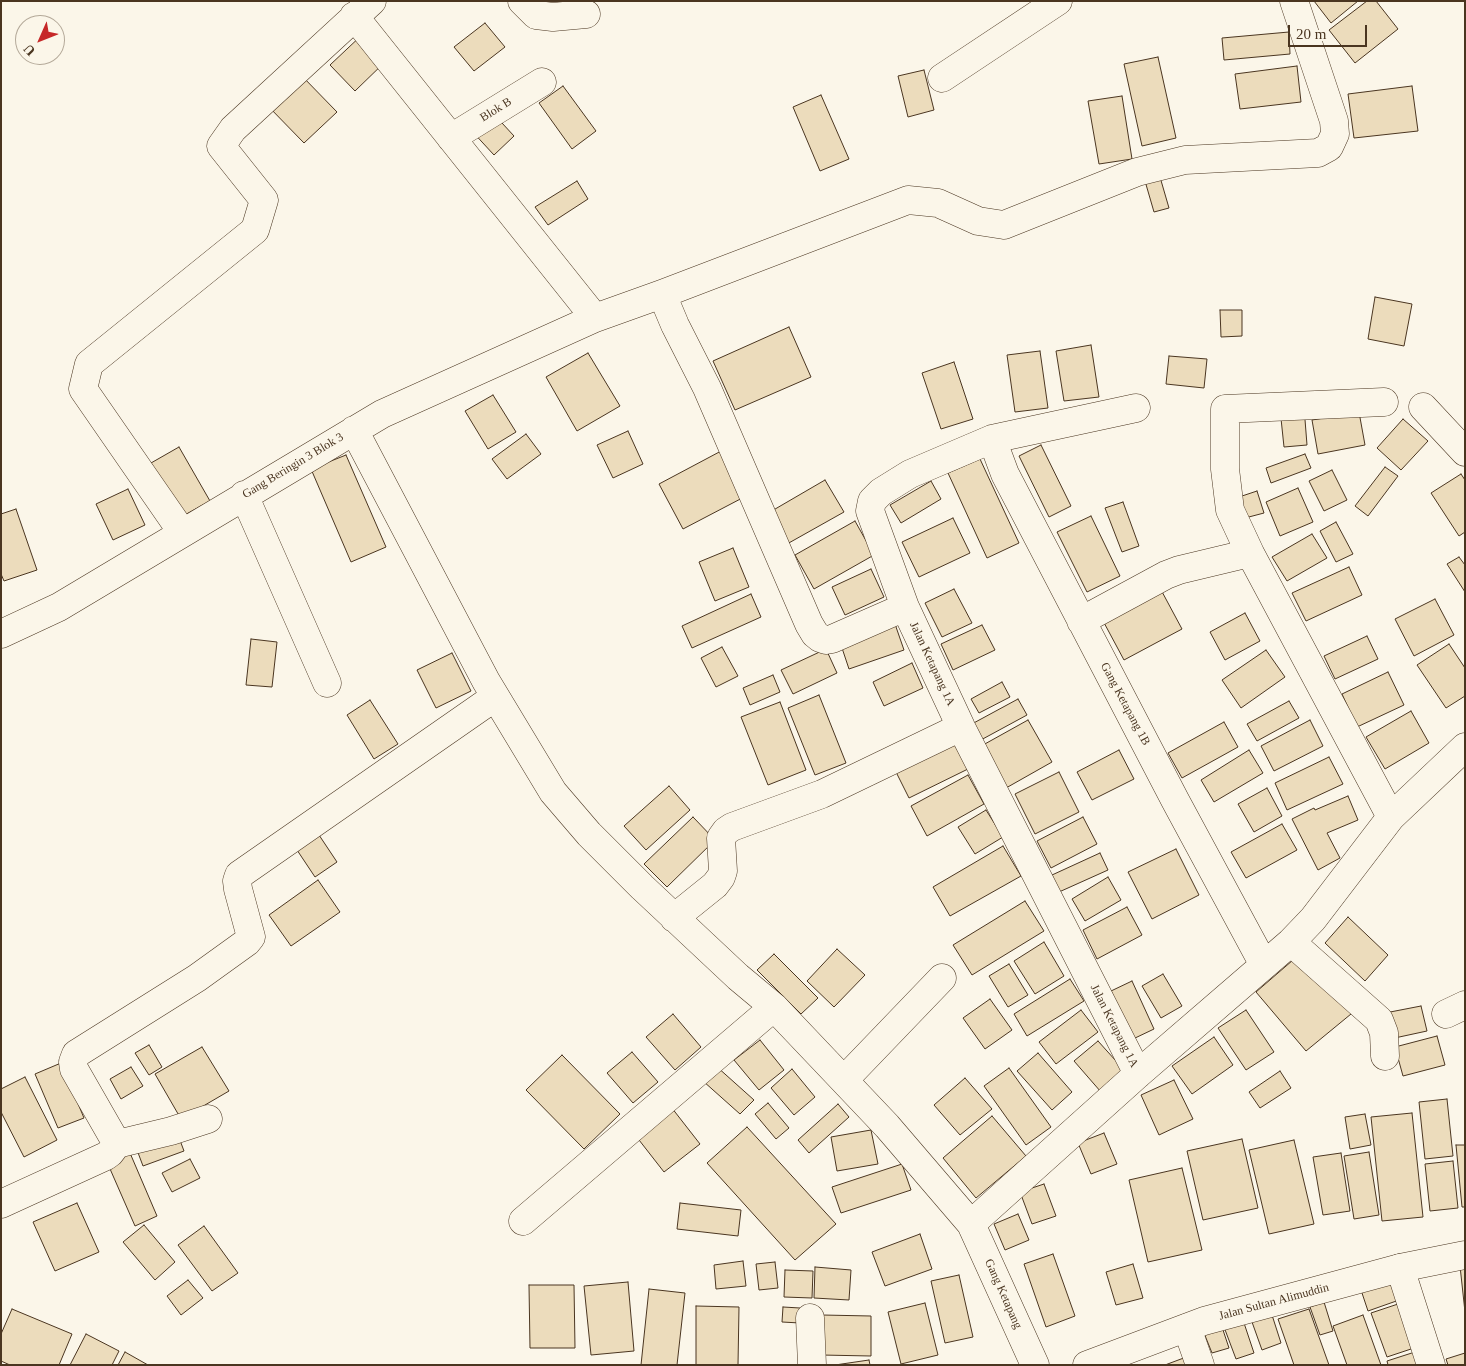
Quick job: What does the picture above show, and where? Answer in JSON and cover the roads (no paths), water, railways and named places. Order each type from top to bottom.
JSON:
[{"type":"street","points":[[522,1],[536,15],[586,14]]},
{"type":"street","points":[[942,78],[1058,1]]},
{"type":"street","name":"Gang Beringin 3 Blok 3","points":[[1,634],[59,607],[382,414],[595,318],[908,200],[938,203],[978,221],[1004,225],[1137,172],[1185,160],[1318,153],[1329,146],[1335,134],[1334,121],[1294,1]]},
{"type":"street","points":[[182,532],[82,389],[89,364],[255,230],[264,200],[221,146],[232,129],[363,9],[451,138],[595,318]]},
{"type":"street","name":"Blok B","points":[[451,138],[542,82]]},
{"type":"street","points":[[662,294],[674,325],[707,388],[815,634],[826,640],[832,639],[905,607]]},
{"type":"street","points":[[1384,402],[1225,409],[1225,469],[1230,510],[1250,553],[1391,816]]},
{"type":"street","points":[[1423,407],[1464,450]]},
{"type":"street","name":"Jalan Ketapang 1A","points":[[1136,408],[992,439],[910,474],[881,492],[872,501],[870,511],[905,607],[961,726],[1138,1074]]},
{"type":"street","name":"Gang Ketapang","points":[[354,430],[486,681],[553,792],[589,834],[674,918],[774,1007],[887,1126],[971,1224],[1034,1365]]},
{"type":"street","name":"Gang Ketapang 1B","points":[[992,439],[1005,474],[1264,966]]},
{"type":"street","points":[[244,495],[327,683]]},
{"type":"street","points":[[1081,621],[1166,575],[1179,570],[1250,553]]},
{"type":"street","points":[[117,1144],[74,1069],[73,1062],[76,1054],[197,978],[247,942],[250,937],[238,889],[237,881],[239,876],[495,697]]},
{"type":"street","points":[[674,918],[715,885],[720,878],[723,871],[721,838],[726,830],[822,794],[961,726]]},
{"type":"street","points":[[971,1224],[1138,1074],[1291,942],[1313,918],[1391,816],[1465,746]]},
{"type":"street","points":[[1291,942],[1378,1020],[1384,1033],[1385,1056]]},
{"type":"street","points":[[844,1080],[942,978]]},
{"type":"street","points":[[523,1221],[774,1007]]},
{"type":"street","points":[[1,1204],[106,1156],[117,1144],[171,1131],[208,1119]]},
{"type":"street","name":"Jalan Sultan Alimuddin","points":[[1087,1365],[1204,1321],[1400,1268],[1465,1256]]},
{"type":"street","points":[[1400,1268],[1431,1365]]},
{"type":"street","points":[[810,1318],[812,1365]]},
{"type":"street","points":[[1187,1328],[1200,1365]]}]
